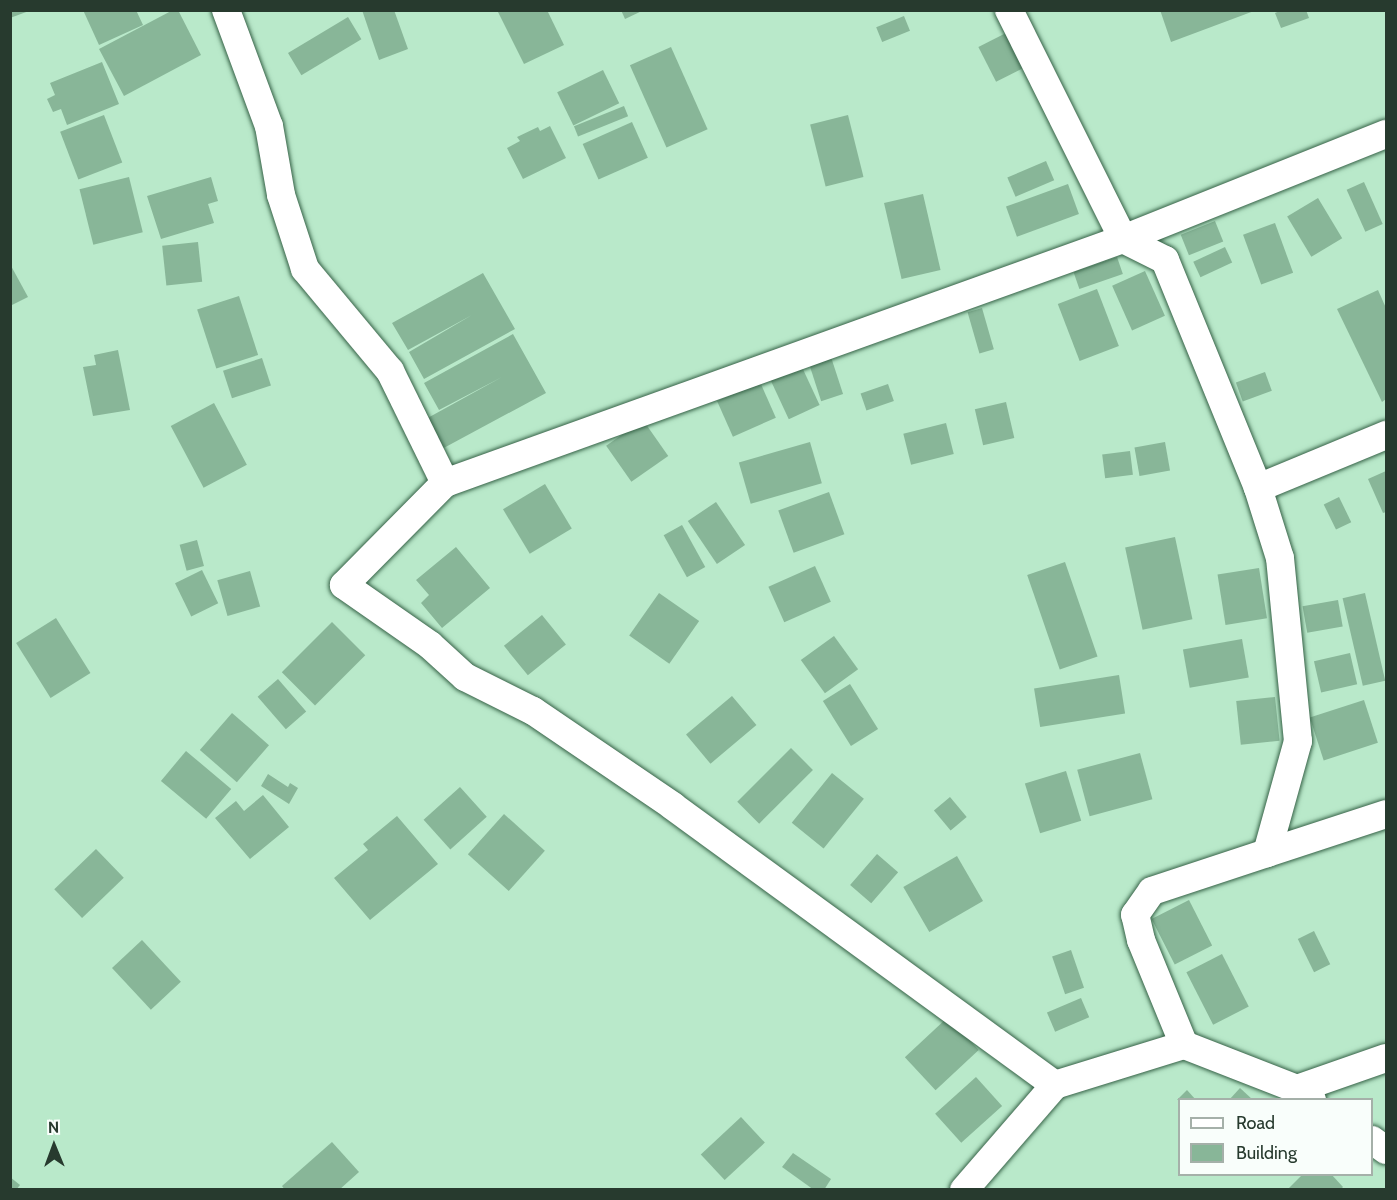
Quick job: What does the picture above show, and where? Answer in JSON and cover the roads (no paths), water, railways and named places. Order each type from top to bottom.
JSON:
[{"type":"street","points":[[226,10],[268,126],[281,195],[305,269],[390,371],[445,483]]},
{"type":"street","points":[[1009,10],[1123,239],[1165,260],[1258,488],[1280,558],[1298,741],[1267,854]]},
{"type":"street","points":[[1055,1084],[673,806],[533,711],[465,677],[430,645],[344,585],[445,483],[1123,239],[1386,134]]},
{"type":"street","points":[[1258,488],[1386,435]]},
{"type":"street","points":[[1184,1045],[1141,940],[1135,915],[1152,891],[1386,814]]},
{"type":"street","points":[[964,1190],[1055,1084],[1184,1045],[1305,1094],[1386,1058]]},
{"type":"street","points":[[1373,1141],[1386,1150]]}]
